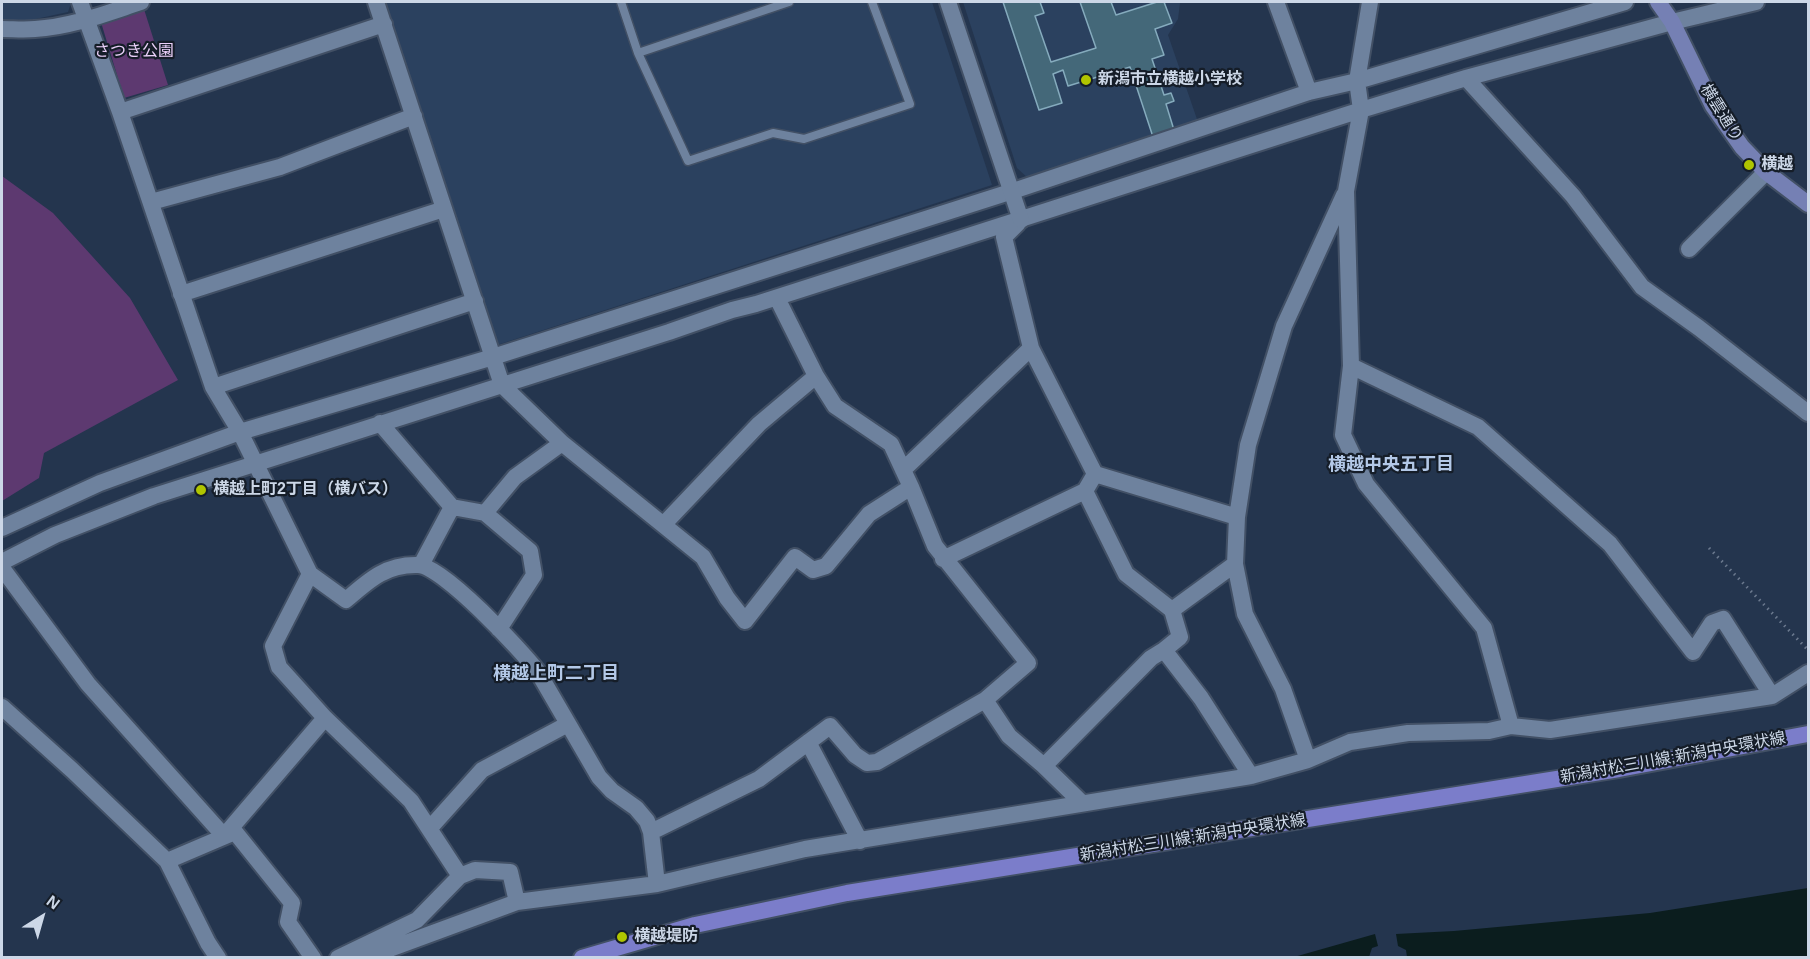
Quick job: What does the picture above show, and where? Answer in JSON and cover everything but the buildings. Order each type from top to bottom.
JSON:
[{"type":"main road","name":"横雲通り","points":[[1658,2],[1672,22],[1713,106],[1742,147],[1766,172],[1809,204]]},
{"type":"main road","name":"新潟村松三川線;新潟中央環状線","points":[[582,957],[695,925],[847,893],[1608,771],[1809,734]]},
{"type":"street","points":[[80,2],[120,112],[213,387],[240,432],[310,574],[346,600],[383,571],[403,566],[421,565],[445,579],[477,606],[527,657],[538,672],[599,777],[612,791],[636,808],[646,821],[651,832],[657,884]]},
{"type":"street","points":[[2,29],[36,29],[87,19],[141,2]]},
{"type":"street","points":[[376,2],[502,385],[562,443],[703,557],[727,598],[745,621],[795,557],[813,570],[826,566],[869,514],[911,487]]},
{"type":"street","points":[[948,2],[1021,220]]},
{"type":"street","points":[[1276,2],[1309,92]]},
{"type":"street","points":[[1370,2],[1358,81],[1361,110],[1346,191],[1351,366],[1343,435],[1366,484],[1484,628],[1511,726]]},
{"type":"street","points":[[2,528],[100,483],[240,432],[493,357],[1012,191],[1309,92],[1358,81],[1625,2]]},
{"type":"street","points":[[2,562],[55,535],[154,496],[732,310],[777,298],[1466,78],[1672,22],[1756,2]]},
{"type":"street","points":[[120,112],[384,24]]},
{"type":"street","points":[[1466,78],[1573,196],[1642,287],[1809,413]]},
{"type":"street","points":[[151,202],[280,167],[414,116]]},
{"type":"street","points":[[1689,249],[1766,172]]},
{"type":"street","points":[[1308,760],[1283,689],[1245,614],[1235,564],[1237,517],[1248,445],[1284,326],[1346,191]]},
{"type":"street","points":[[181,294],[444,209]]},
{"type":"street","points":[[1021,220],[1004,237],[1031,348],[1095,474],[1237,517]]},
{"type":"street","points":[[651,832],[759,779],[830,726],[861,759],[867,763],[877,762],[986,700],[1028,663],[935,546],[891,444],[835,406],[816,376],[777,298]]},
{"type":"street","points":[[213,387],[475,302]]},
{"type":"street","points":[[903,470],[1031,348]]},
{"type":"street","points":[[1351,366],[1478,427],[1610,544],[1693,652],[1712,623],[1723,619],[1772,696]]},
{"type":"street","points":[[664,524],[759,424],[816,376]]},
{"type":"street","points":[[381,423],[452,507],[485,513],[530,551],[534,575],[499,629]]},
{"type":"street","points":[[485,513],[515,477],[562,443]]},
{"type":"street","points":[[944,559],[1085,492],[1095,474]]},
{"type":"street","points":[[1044,766],[1151,658],[1180,637],[1172,610],[1126,574],[1085,492]]},
{"type":"street","points":[[421,565],[452,507]]},
{"type":"street","points":[[1172,610],[1235,564]]},
{"type":"street","points":[[2,568],[88,684],[224,836]]},
{"type":"street","points":[[310,574],[273,646],[279,667],[325,718],[411,801],[460,876]]},
{"type":"street","points":[[1164,650],[1201,698],[1251,776]]},
{"type":"street","points":[[365,957],[517,902],[657,884],[805,849],[1251,776],[1308,760],[1350,742],[1408,733],[1489,731],[1511,726],[1550,730],[1772,696],[1809,673]]},
{"type":"street","points":[[986,700],[1009,736],[1082,803]]},
{"type":"street","points":[[2,707],[167,861],[207,943],[218,957]]},
{"type":"street","points":[[224,836],[325,718]]},
{"type":"street","points":[[430,828],[482,770],[568,724]]},
{"type":"street","points":[[808,742],[860,841]]},
{"type":"street","points":[[167,861],[235,832],[292,903],[288,922],[313,957]]},
{"type":"street","points":[[338,957],[417,920],[460,876],[475,870],[510,872],[517,902]]},
{"type":"lane","points":[[621,2],[638,53],[688,161],[773,133],[804,139],[910,104],[872,2]]},
{"type":"lane","points":[[638,53],[789,2]]},
{"type":"path","points":[[1709,548],[1809,650]]},
{"type":"shaded area","points":[[2,2],[71,3],[68,12],[31,20],[2,21]]},
{"type":"shaded area","points":[[383,2],[932,2],[992,185],[494,346]]},
{"type":"shaded area","name":"新潟市立横越小学校","points":[[963,2],[1183,2],[1180,3],[1178,19],[1168,35],[1199,125],[1030,180],[1017,168]]},
{"type":"shaded area","points":[[1808,888],[1808,957],[1407,957],[1406,950],[1398,946],[1396,934],[1650,913]]},
{"type":"shaded area","points":[[1375,934],[1378,946],[1372,948],[1369,957],[1294,957]]},
{"type":"green space","name":"さつき公園","points":[[143,6],[168,85],[124,98],[100,19]]},
{"type":"green space","points":[[2,176],[53,213],[130,298],[178,380],[44,453],[39,478],[2,501]]},
{"type":"place","name":"新潟市立横越小学校","points":[[1086,80]]},
{"type":"place","name":"横越","points":[[1749,165]]},
{"type":"place","name":"横越上町2丁目（横バス）","points":[[201,490]]},
{"type":"place","name":"横越堤防","points":[[622,937]]},
{"type":"district","name":"横越中央五丁目","points":[[1391,465]]},
{"type":"district","name":"横越上町二丁目","points":[[556,674]]}]
